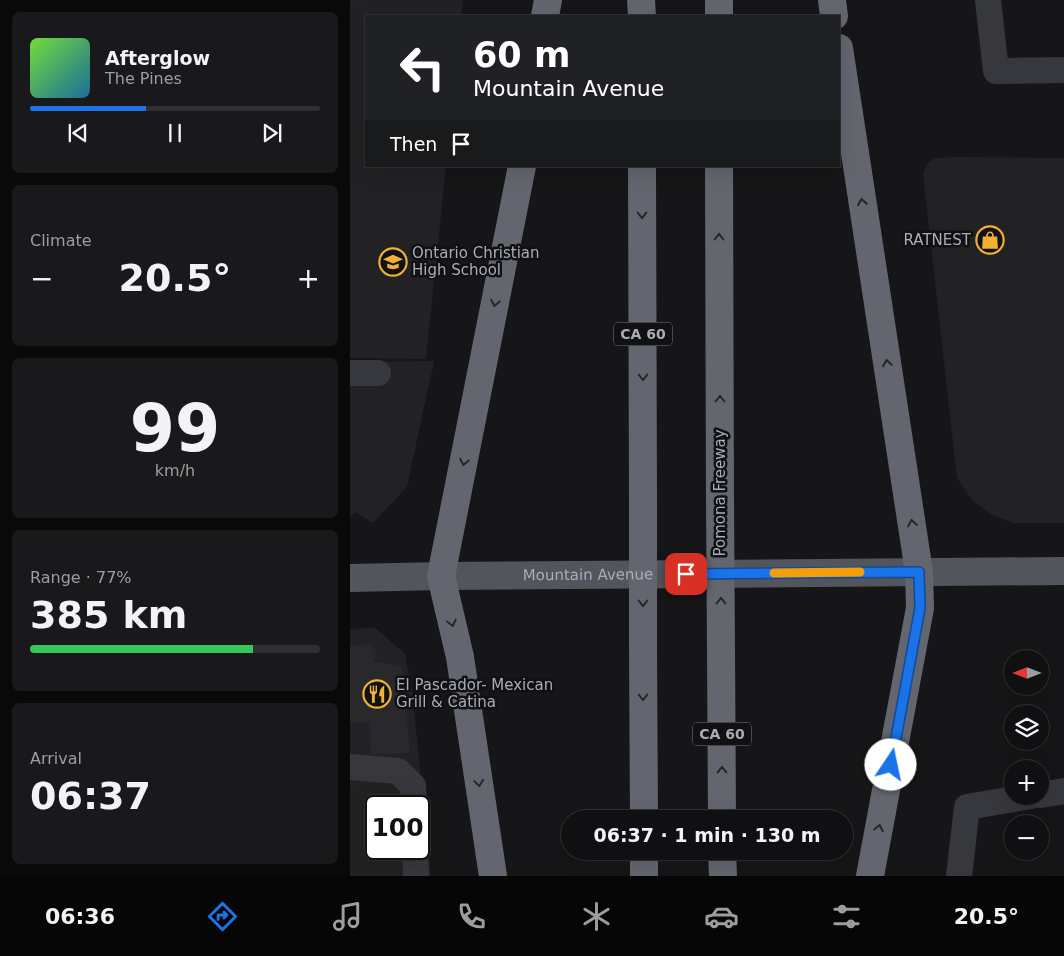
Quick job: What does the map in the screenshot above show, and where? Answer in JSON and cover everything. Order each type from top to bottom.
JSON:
[{"type":"highway","points":[[546,15],[548,0]]},
{"type":"highway","points":[[642,0],[642,15]]},
{"type":"highway","points":[[718,0],[718,15]]},
{"type":"highway","points":[[832,0],[834,15]]},
{"type":"highway","points":[[840,55],[919,572],[920,608],[870,876]]},
{"type":"highway","points":[[493,876],[460,657],[441,576],[522,167]]},
{"type":"highway","name":"CA 60","points":[[642,167],[644,810]]},
{"type":"highway","name":"Pomona Freeway","points":[[719,167],[722,810]]},
{"type":"highway","points":[[644,860],[644,876]]},
{"type":"highway","points":[[722,860],[722,876]]},
{"type":"main road","name":"Mountain Avenue","points":[[350,578],[1064,572]]},
{"type":"street","points":[[988,0],[996,71],[1064,70]]},
{"type":"street","points":[[350,373],[378,373]]},
{"type":"street","points":[[350,767],[398,771],[413,786],[413,795]]},
{"type":"street","points":[[1049,794],[1064,791]]},
{"type":"street","points":[[959,876],[967,807],[1004,801]]},
{"type":"street","points":[[415,860],[416,876]]},
{"type":"shaded area","name":"Ontario Christian High School","points":[[350,0],[463,0],[461,15],[365,15],[365,167],[446,167],[426,359],[350,358]]},
{"type":"shaded area","points":[[934,158],[1064,158],[1064,523],[1013,523],[991,514],[973,501],[957,478],[923,174],[927,165]]},
{"type":"shaded area","points":[[434,361],[407,487],[373,523],[356,512],[350,517],[350,362]]},
{"type":"shaded area","points":[[374,627],[405,654],[412,691],[423,795],[365,795],[365,860],[429,860],[431,876],[350,876],[350,630]]},
{"type":"building","name":"El Pascador- Mexican Grill & Catina","points":[[369,644],[377,651],[373,661],[402,666],[410,753],[371,754],[369,723],[350,722],[350,646]]},
{"type":"slow traffic","points":[[774,573],[860,572]]},
{"type":"place","name":"RATNEST","points":[[990,240]]},
{"type":"place","name":"Ontario Christian High School","points":[[393,262]]},
{"type":"place","name":"El Pascador- Mexican Grill & Catina","points":[[377,694]]},
{"type":"route","points":[[686,574],[919,572],[920,608],[891,765]]}]
